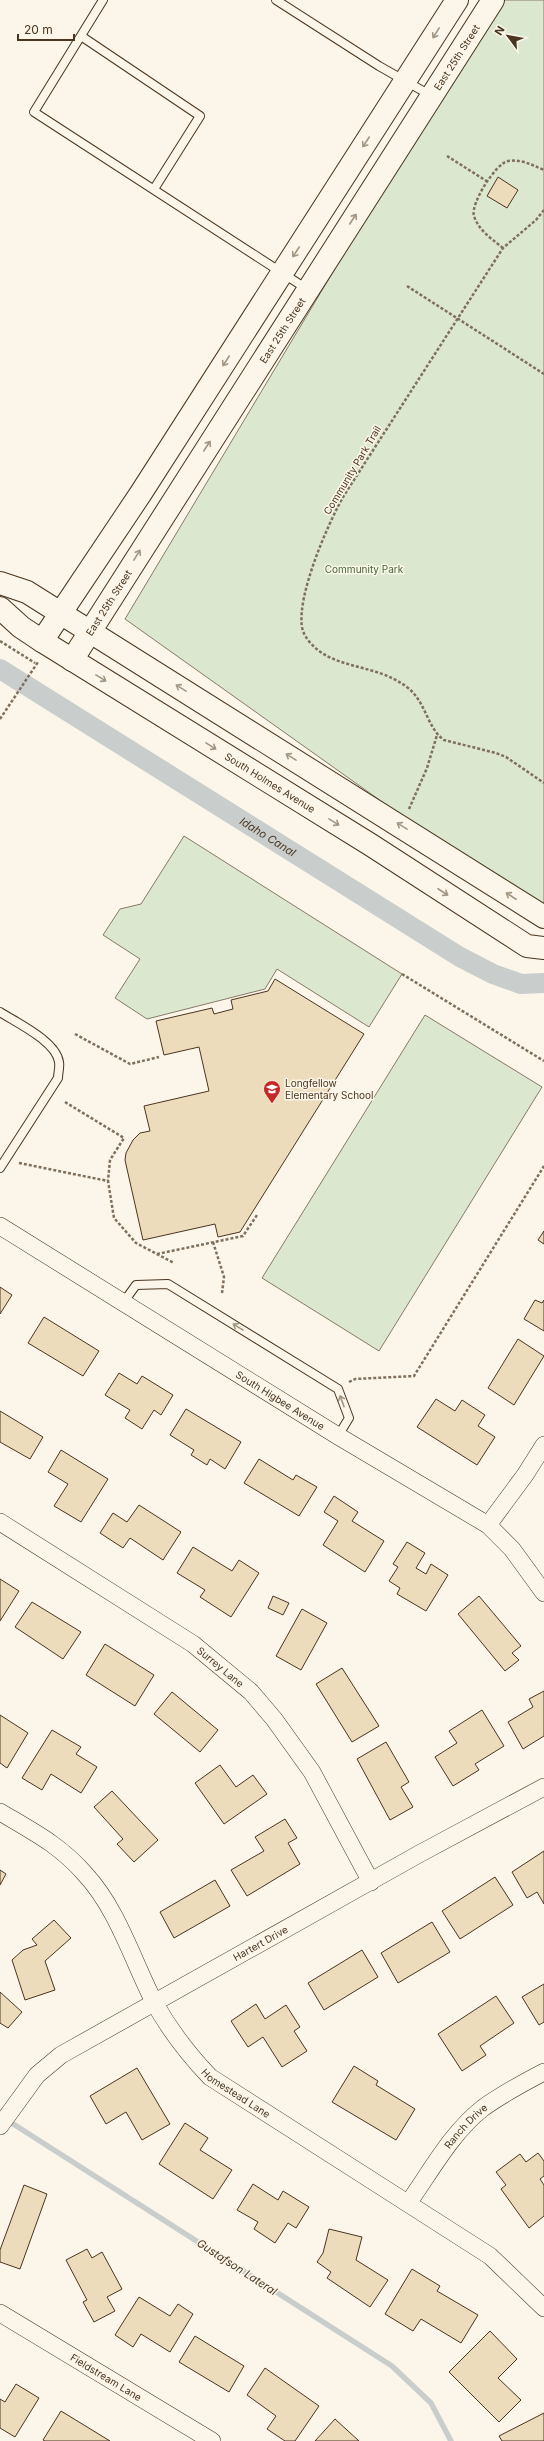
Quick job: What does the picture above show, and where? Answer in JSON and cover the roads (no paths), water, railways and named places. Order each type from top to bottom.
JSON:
[{"type":"street","points":[[42,641],[283,272],[457,0]]},
{"type":"street","name":"East 25th Street","points":[[72,660],[493,0]]},
{"type":"street","points":[[0,583],[27,592],[402,826],[544,917]]},
{"type":"street","name":"South Holmes Avenue","points":[[0,608],[21,627],[42,641],[371,845],[527,946],[544,948]]},
{"type":"street","name":"South Higbee Avenue","points":[[0,1226],[338,1436],[488,1525],[512,1549],[544,1593]]},
{"type":"street","points":[[488,1525],[525,1475],[544,1445]]},
{"type":"street","name":"Surrey Lane","points":[[0,1522],[193,1644],[251,1692],[274,1719],[312,1772],[371,1882]]},
{"type":"street","name":"Hartert Drive","points":[[0,2126],[11,2109],[38,2075],[60,2055],[544,1787]]},
{"type":"street","name":"Homestead Lane","points":[[0,1812],[59,1847],[86,1875],[103,1898],[155,2003],[189,2055],[210,2077],[409,2202],[490,2256],[544,2308]]},
{"type":"street","name":"Ranch Drive","points":[[409,2202],[463,2127],[482,2109],[504,2093],[544,2072]]},
{"type":"street","name":"Fieldstream Lane","points":[[0,2313],[212,2441]]},
{"type":"lane","points":[[102,0],[34,112],[308,289]]},
{"type":"lane","points":[[276,0],[432,96]]},
{"type":"lane","points":[[80,36],[200,116],[154,189]]},
{"type":"lane","points":[[0,1012],[44,1040],[54,1050],[59,1062],[58,1078],[0,1168]]},
{"type":"lane","points":[[123,1303],[136,1285],[168,1284],[338,1389],[349,1418],[338,1436]]},
{"type":"waterway","name":"Idaho Canal","points":[[0,669],[460,957],[493,974],[521,984],[544,983]]},
{"type":"waterway","name":"Gustafson Lateral","points":[[7,2120],[392,2366],[431,2403],[451,2441]]},
{"type":"place","name":"Longfellow Elementary School","points":[[272,1104]]},
{"type":"park label","name":"Community Park","points":[[364,569]]}]
